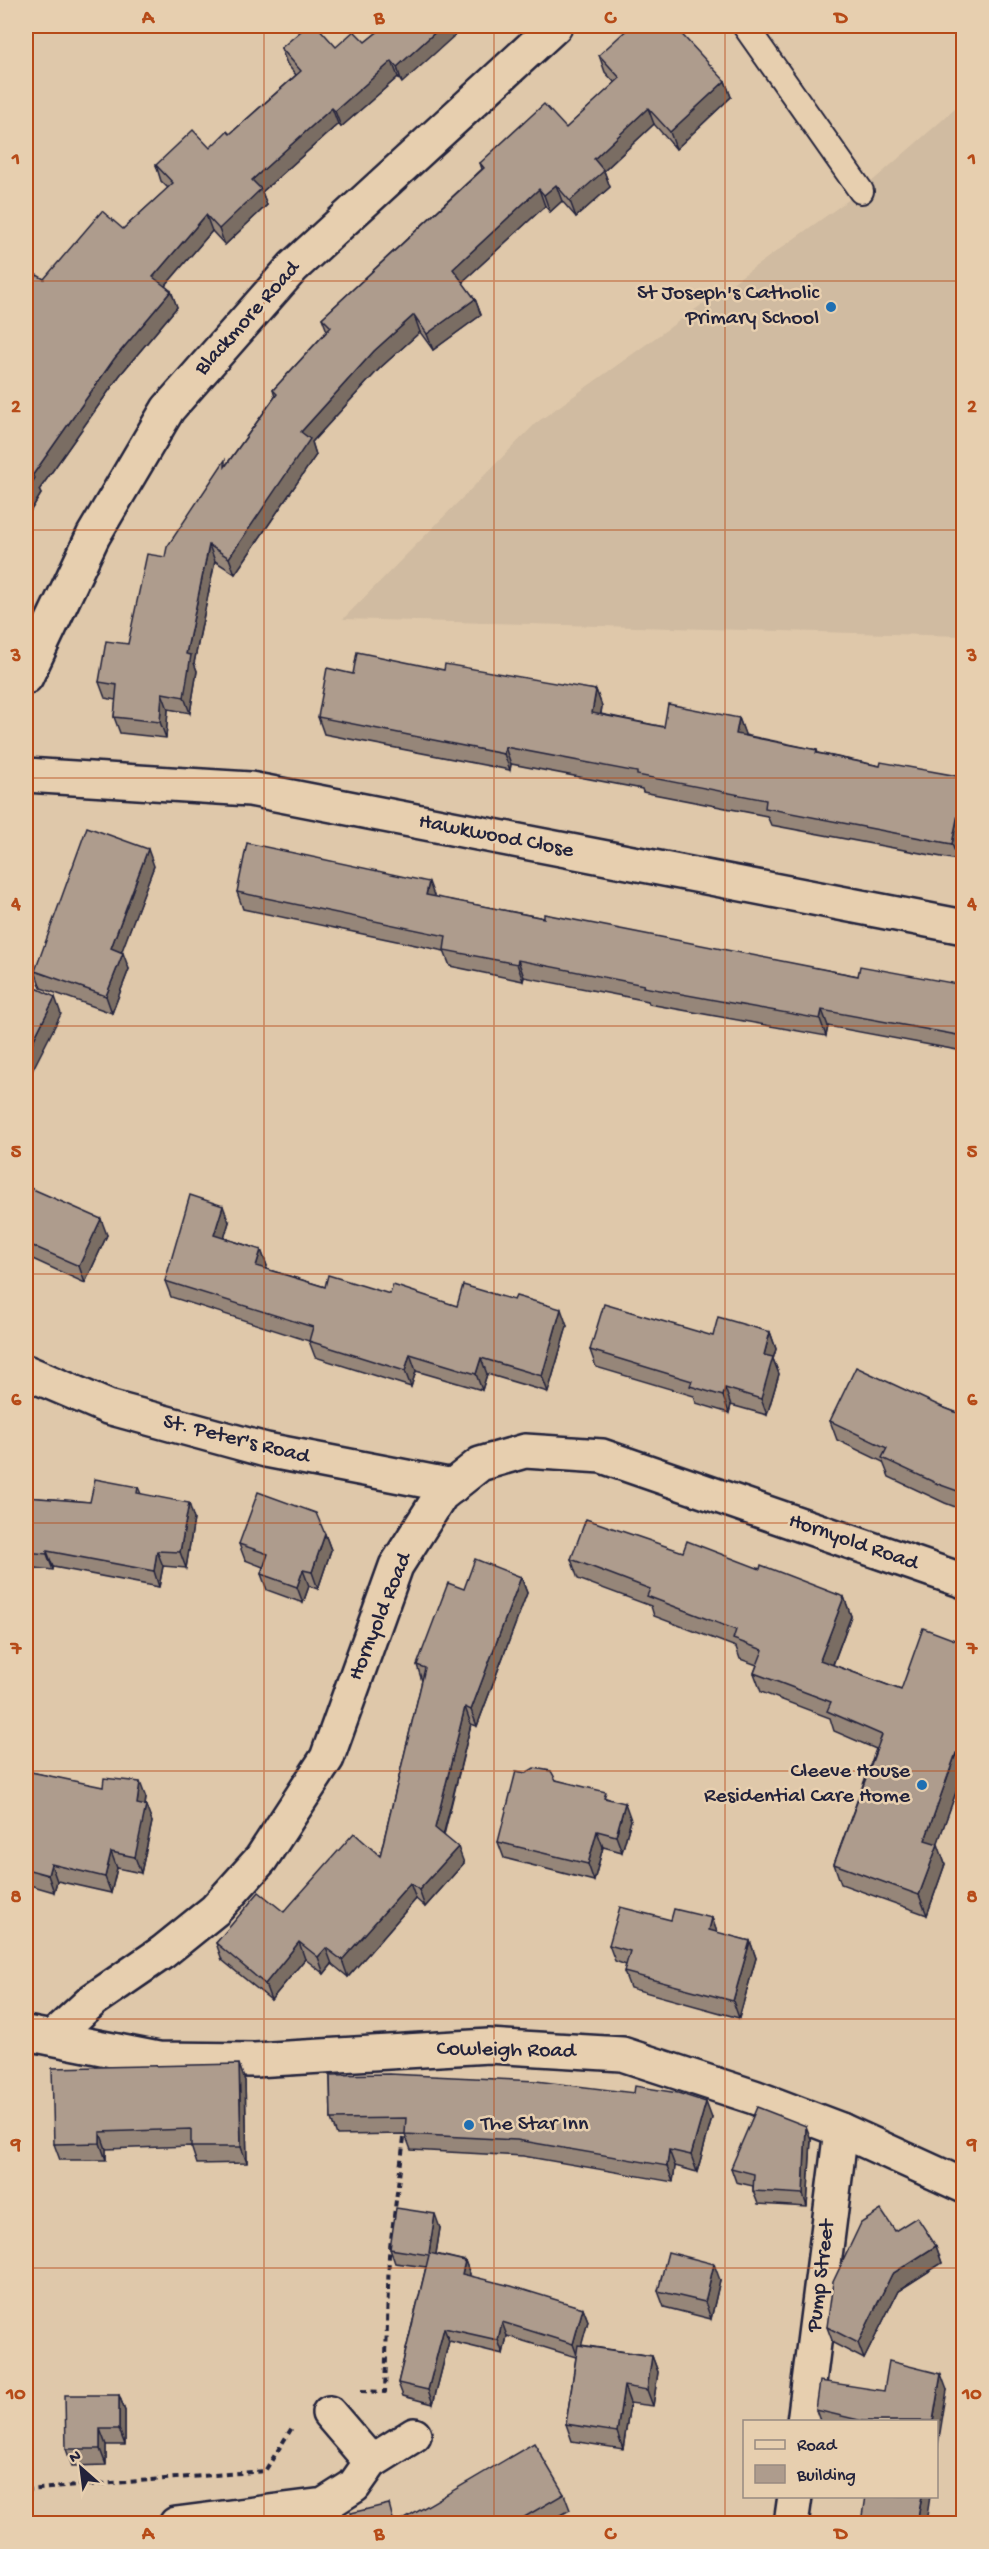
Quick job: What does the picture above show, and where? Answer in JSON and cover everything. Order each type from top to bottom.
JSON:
[{"type":"street","name":"Blackmore Road","points":[[26,677],[93,536],[168,409],[293,267],[555,26]]},
{"type":"street","name":"Hawkwood Close","points":[[26,775],[250,789],[963,927]]},
{"type":"street","name":"St. Peter's Road","points":[[26,1372],[108,1407],[266,1450],[453,1486]]},
{"type":"street","name":"Hornyold Road","points":[[39,2036],[163,1952],[215,1910],[261,1859],[327,1758],[396,1566],[441,1495],[480,1464],[525,1451],[602,1456],[963,1581]]},
{"type":"street","name":"Cowleigh Road","points":[[39,2036],[158,2059],[255,2060],[489,2046],[622,2054],[754,2097],[841,2130],[963,2186]]},
{"type":"street","name":"Pump Street","points":[[804,2420],[841,2130]]},
{"type":"street","points":[[327,2407],[371,2462]]},
{"type":"street","points":[[176,2523],[324,2505],[354,2486],[371,2462],[414,2435]]},
{"type":"street","points":[[791,2523],[795,2498]]},
{"type":"lane","points":[[745,26],[861,191]]},
{"type":"path","points":[[26,2490],[265,2471],[327,2407],[385,2392],[389,2255],[407,2119]]},
{"type":"shaded area","name":"St Joseph's Catholic Primary School","points":[[963,102],[963,636],[343,619],[536,423],[861,191]]},
{"type":"building","points":[[307,26],[317,26],[336,47],[354,31],[365,42],[385,26],[442,26],[397,67],[392,61],[335,111],[332,108],[252,180],[261,189],[219,229],[206,215],[153,277],[171,291],[114,359],[32,476],[35,478],[26,492],[26,291],[37,275],[44,279],[102,211],[123,229],[173,183],[156,165],[193,130],[210,148],[227,131],[230,134],[301,71],[281,48]]},
{"type":"building","points":[[631,26],[674,26],[725,81],[670,132],[648,108],[594,159],[604,171],[570,201],[556,185],[544,195],[539,189],[453,269],[475,299],[427,334],[414,315],[374,351],[301,432],[310,439],[229,558],[209,545],[186,654],[191,655],[184,697],[162,693],[160,722],[114,717],[117,685],[99,682],[106,641],[128,644],[147,554],[165,557],[167,547],[225,460],[225,467],[277,394],[273,390],[331,327],[322,318],[484,168],[480,163],[544,104],[566,128],[620,78],[599,55]]},
{"type":"building","points":[[357,652],[444,670],[445,664],[596,690],[592,713],[664,727],[668,704],[739,718],[736,734],[817,750],[816,753],[880,766],[881,762],[963,777],[963,815],[958,814],[952,844],[765,808],[766,800],[637,775],[637,772],[505,747],[504,754],[318,717],[327,668],[353,674]]},
{"type":"building","points":[[87,827],[148,849],[111,948],[123,953],[106,996],[35,971]]},
{"type":"building","points":[[247,843],[429,882],[426,895],[544,918],[544,914],[858,976],[860,966],[963,985],[963,1036],[822,1010],[820,1019],[643,987],[644,985],[518,960],[517,964],[444,950],[446,936],[237,892]]},
{"type":"building","points":[[26,983],[55,997],[26,1055]]},
{"type":"building","points":[[26,1186],[101,1219],[79,1266],[26,1243]]},
{"type":"building","points":[[190,1195],[223,1206],[214,1235],[261,1250],[256,1266],[325,1287],[328,1275],[390,1294],[393,1285],[457,1306],[463,1285],[514,1300],[516,1296],[561,1309],[542,1376],[481,1358],[476,1374],[410,1354],[405,1371],[309,1341],[313,1327],[165,1281]]},
{"type":"building","points":[[604,1304],[713,1336],[718,1317],[770,1332],[764,1355],[773,1357],[761,1399],[725,1388],[723,1396],[690,1386],[692,1381],[590,1350]]},
{"type":"building","points":[[856,1367],[963,1415],[963,1493],[882,1458],[887,1448],[830,1421]]},
{"type":"building","points":[[95,1479],[138,1487],[137,1493],[189,1503],[180,1552],[157,1551],[154,1571],[47,1551],[47,1554],[26,1552],[26,1497],[90,1502]]},
{"type":"building","points":[[258,1492],[316,1513],[325,1534],[312,1572],[303,1570],[297,1587],[261,1574],[268,1554],[239,1544]]},
{"type":"building","points":[[586,1519],[683,1552],[687,1541],[760,1569],[761,1565],[844,1597],[820,1660],[901,1690],[923,1628],[963,1643],[963,1756],[956,1753],[925,1840],[938,1844],[919,1895],[834,1864],[882,1735],[827,1711],[831,1702],[754,1673],[763,1650],[733,1639],[736,1630],[647,1596],[650,1589],[571,1559]]},
{"type":"building","points":[[475,1559],[521,1577],[471,1710],[465,1707],[435,1828],[458,1847],[419,1890],[410,1883],[342,1960],[326,1948],[318,1957],[299,1942],[265,1984],[216,1943],[259,1892],[284,1912],[354,1833],[380,1856],[425,1668],[417,1665],[448,1583],[464,1589]]},
{"type":"building","points":[[534,1768],[551,1771],[556,1780],[606,1792],[604,1798],[625,1803],[616,1836],[597,1831],[588,1864],[498,1842],[516,1771],[526,1773]]},
{"type":"building","points":[[26,1771],[103,1787],[104,1778],[140,1782],[137,1804],[146,1806],[135,1857],[111,1852],[105,1877],[51,1864],[48,1875],[26,1869]]},
{"type":"building","points":[[620,1907],[671,1920],[674,1909],[712,1918],[709,1930],[750,1941],[733,2001],[624,1972],[630,1951],[609,1945]]},
{"type":"building","points":[[239,2064],[241,2147],[191,2147],[191,2129],[100,2132],[100,2143],[54,2144],[52,2068]]},
{"type":"building","points":[[389,2074],[536,2081],[634,2093],[635,2086],[678,2093],[706,2102],[691,2155],[669,2150],[667,2166],[517,2140],[405,2134],[406,2118],[331,2119],[330,2075]]},
{"type":"building","points":[[757,2107],[806,2126],[803,2194],[753,2191],[754,2174],[731,2168]]},
{"type":"building","points":[[396,2208],[435,2214],[429,2253],[465,2261],[462,2274],[583,2308],[573,2344],[502,2322],[498,2340],[444,2328],[428,2390],[398,2383],[429,2255],[390,2249]]},
{"type":"building","points":[[881,2210],[895,2231],[917,2217],[936,2246],[892,2274],[858,2343],[827,2327],[833,2282],[861,2223]]},
{"type":"building","points":[[668,2252],[714,2264],[705,2302],[658,2291]]},
{"type":"building","points":[[578,2345],[652,2356],[647,2390],[624,2386],[617,2432],[566,2424]]},
{"type":"building","points":[[889,2361],[941,2374],[933,2420],[859,2420],[816,2410],[820,2381],[884,2391]]},
{"type":"building","points":[[65,2395],[119,2395],[119,2429],[100,2429],[100,2449],[66,2449]]},
{"type":"building","points":[[534,2443],[564,2494],[521,2519],[524,2523],[398,2523]]},
{"type":"building","points":[[866,2498],[922,2498],[917,2523],[862,2523]]},
{"type":"building","points":[[389,2504],[394,2523],[343,2523],[354,2521],[351,2513]]},
{"type":"place","name":"St Joseph's Catholic Primary School","points":[[831,307]]},
{"type":"place","name":"Cleeve House Residential Care Home","points":[[922,1785]]},
{"type":"place","name":"The Star Inn","points":[[469,2125]]}]
